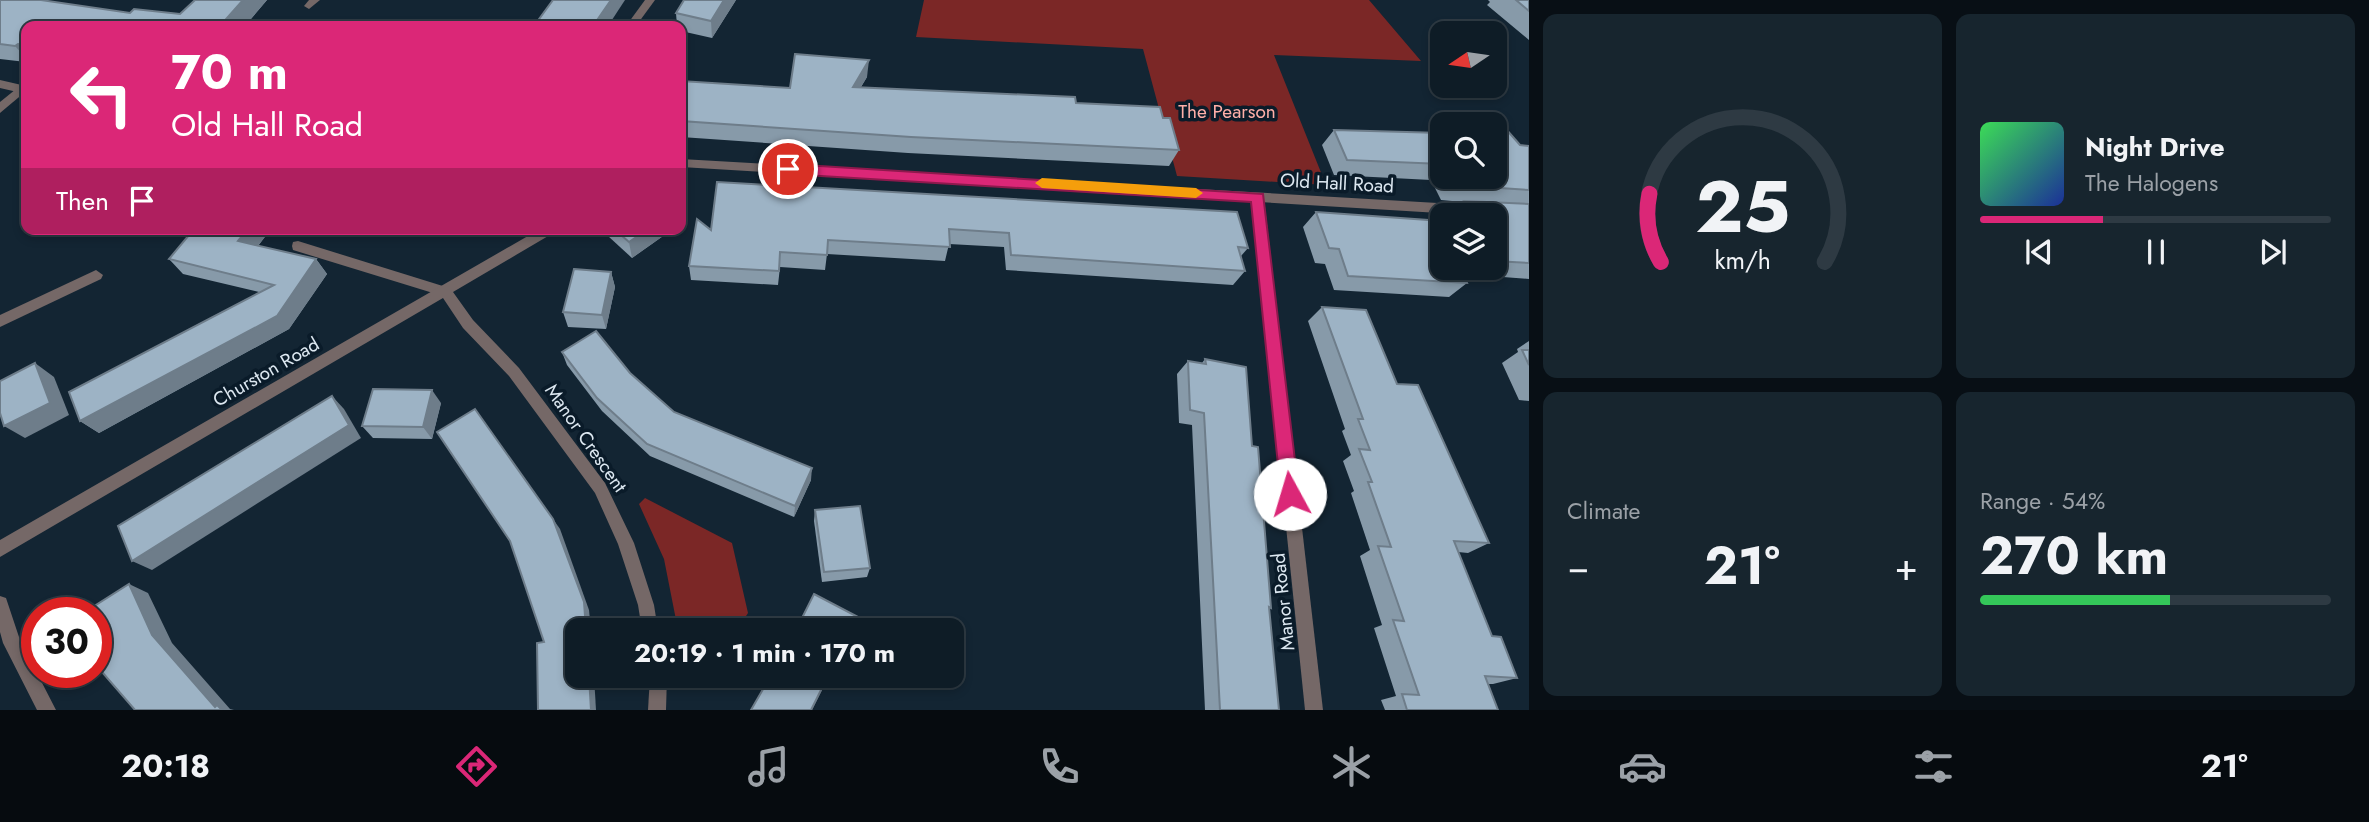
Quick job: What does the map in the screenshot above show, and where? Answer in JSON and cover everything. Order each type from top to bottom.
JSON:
[{"type":"street","points":[[635,21],[650,0]]},
{"type":"street","points":[[0,84],[21,88]]},
{"type":"street","points":[[0,109],[21,92]]},
{"type":"street","name":"Old Hall Road","points":[[686,163],[1004,180],[1430,208]]},
{"type":"street","name":"Manor Road","points":[[1258,198],[1314,710]]},
{"type":"street","name":"Churston Road","points":[[0,549],[541,235]]},
{"type":"street","points":[[298,246],[446,292]]},
{"type":"street","points":[[0,321],[96,275]]},
{"type":"street","name":"Manor Crescent","points":[[446,292],[468,324],[514,372],[600,488],[626,543],[648,618]]},
{"type":"street","points":[[0,604],[12,643],[47,710]]},
{"type":"street","points":[[657,710],[658,688]]},
{"type":"green space","name":"The Pearson","points":[[924,0],[1369,0],[1421,61],[1274,55],[1326,185],[1177,176],[1143,49],[916,37]]},
{"type":"green space","points":[[645,498],[732,543],[748,613],[745,618],[676,618],[664,559],[639,504]]},
{"type":"building","points":[[0,0],[41,0],[130,13],[134,9],[180,14],[195,0],[243,0],[224,21],[21,21],[21,44],[0,44]]},
{"type":"building","points":[[553,0],[611,0],[596,21],[538,21]]},
{"type":"building","points":[[684,0],[724,0],[711,21],[676,13]]},
{"type":"building","points":[[1516,0],[1529,0],[1529,11]]},
{"type":"building","points":[[795,54],[869,60],[853,87],[1075,97],[1076,103],[1160,107],[1163,118],[1170,118],[1179,150],[911,137],[686,121],[686,81],[790,88]]},
{"type":"building","points":[[1334,130],[1430,133],[1430,163],[1347,160]]},
{"type":"building","points":[[1507,130],[1520,145],[1529,146],[1529,190],[1507,188]]},
{"type":"building","points":[[717,182],[1237,212],[1248,248],[1238,247],[1245,271],[1011,255],[1009,233],[949,229],[950,247],[828,240],[827,255],[780,252],[779,271],[689,266],[697,219],[711,230]]},
{"type":"building","points":[[1464,201],[1529,204],[1529,263],[1507,262],[1507,203]]},
{"type":"building","points":[[1316,212],[1430,220],[1430,280],[1466,280],[1467,283],[1348,276],[1339,249],[1329,248]]},
{"type":"building","points":[[189,235],[243,235],[238,241],[316,259],[277,316],[80,421],[69,392],[274,285],[169,259]]},
{"type":"building","points":[[621,235],[639,235],[629,242]]},
{"type":"building","points":[[574,269],[611,272],[602,315],[563,312]]},
{"type":"building","points":[[1322,307],[1366,310],[1397,384],[1418,385],[1489,543],[1454,541],[1492,636],[1501,637],[1517,678],[1485,676],[1498,710],[1407,710],[1402,694],[1419,695],[1393,620],[1404,621],[1378,546],[1391,547],[1368,482],[1372,482],[1359,449],[1370,450],[1358,419],[1363,419]]},
{"type":"building","points":[[596,331],[630,373],[674,412],[812,468],[795,506],[647,444],[597,398],[562,352]]},
{"type":"building","points":[[1522,350],[1529,350],[1529,365]]},
{"type":"building","points":[[1205,359],[1246,367],[1252,446],[1258,447],[1279,710],[1220,710],[1204,413],[1190,410],[1188,361],[1206,364]]},
{"type":"building","points":[[35,363],[50,403],[4,426],[0,413],[0,381]]},
{"type":"building","points":[[373,389],[432,390],[423,427],[362,426]]},
{"type":"building","points":[[332,396],[349,425],[132,561],[118,526]]},
{"type":"building","points":[[475,409],[553,519],[584,602],[585,618],[565,618],[565,688],[590,688],[591,710],[538,710],[537,643],[544,642],[510,541],[437,432]]},
{"type":"building","points":[[860,506],[870,568],[824,572],[815,510]]},
{"type":"building","points":[[129,584],[152,635],[215,707],[217,705],[222,710],[135,710],[112,684],[112,597],[109,597]]},
{"type":"building","points":[[814,594],[858,617],[858,618],[802,618]]},
{"type":"building","points":[[764,688],[822,688],[811,710],[751,710]]},
{"type":"slow traffic","points":[[1042,183],[1196,193]]},
{"type":"route","points":[[788,169],[1004,180],[1258,198],[1290,494]]}]
